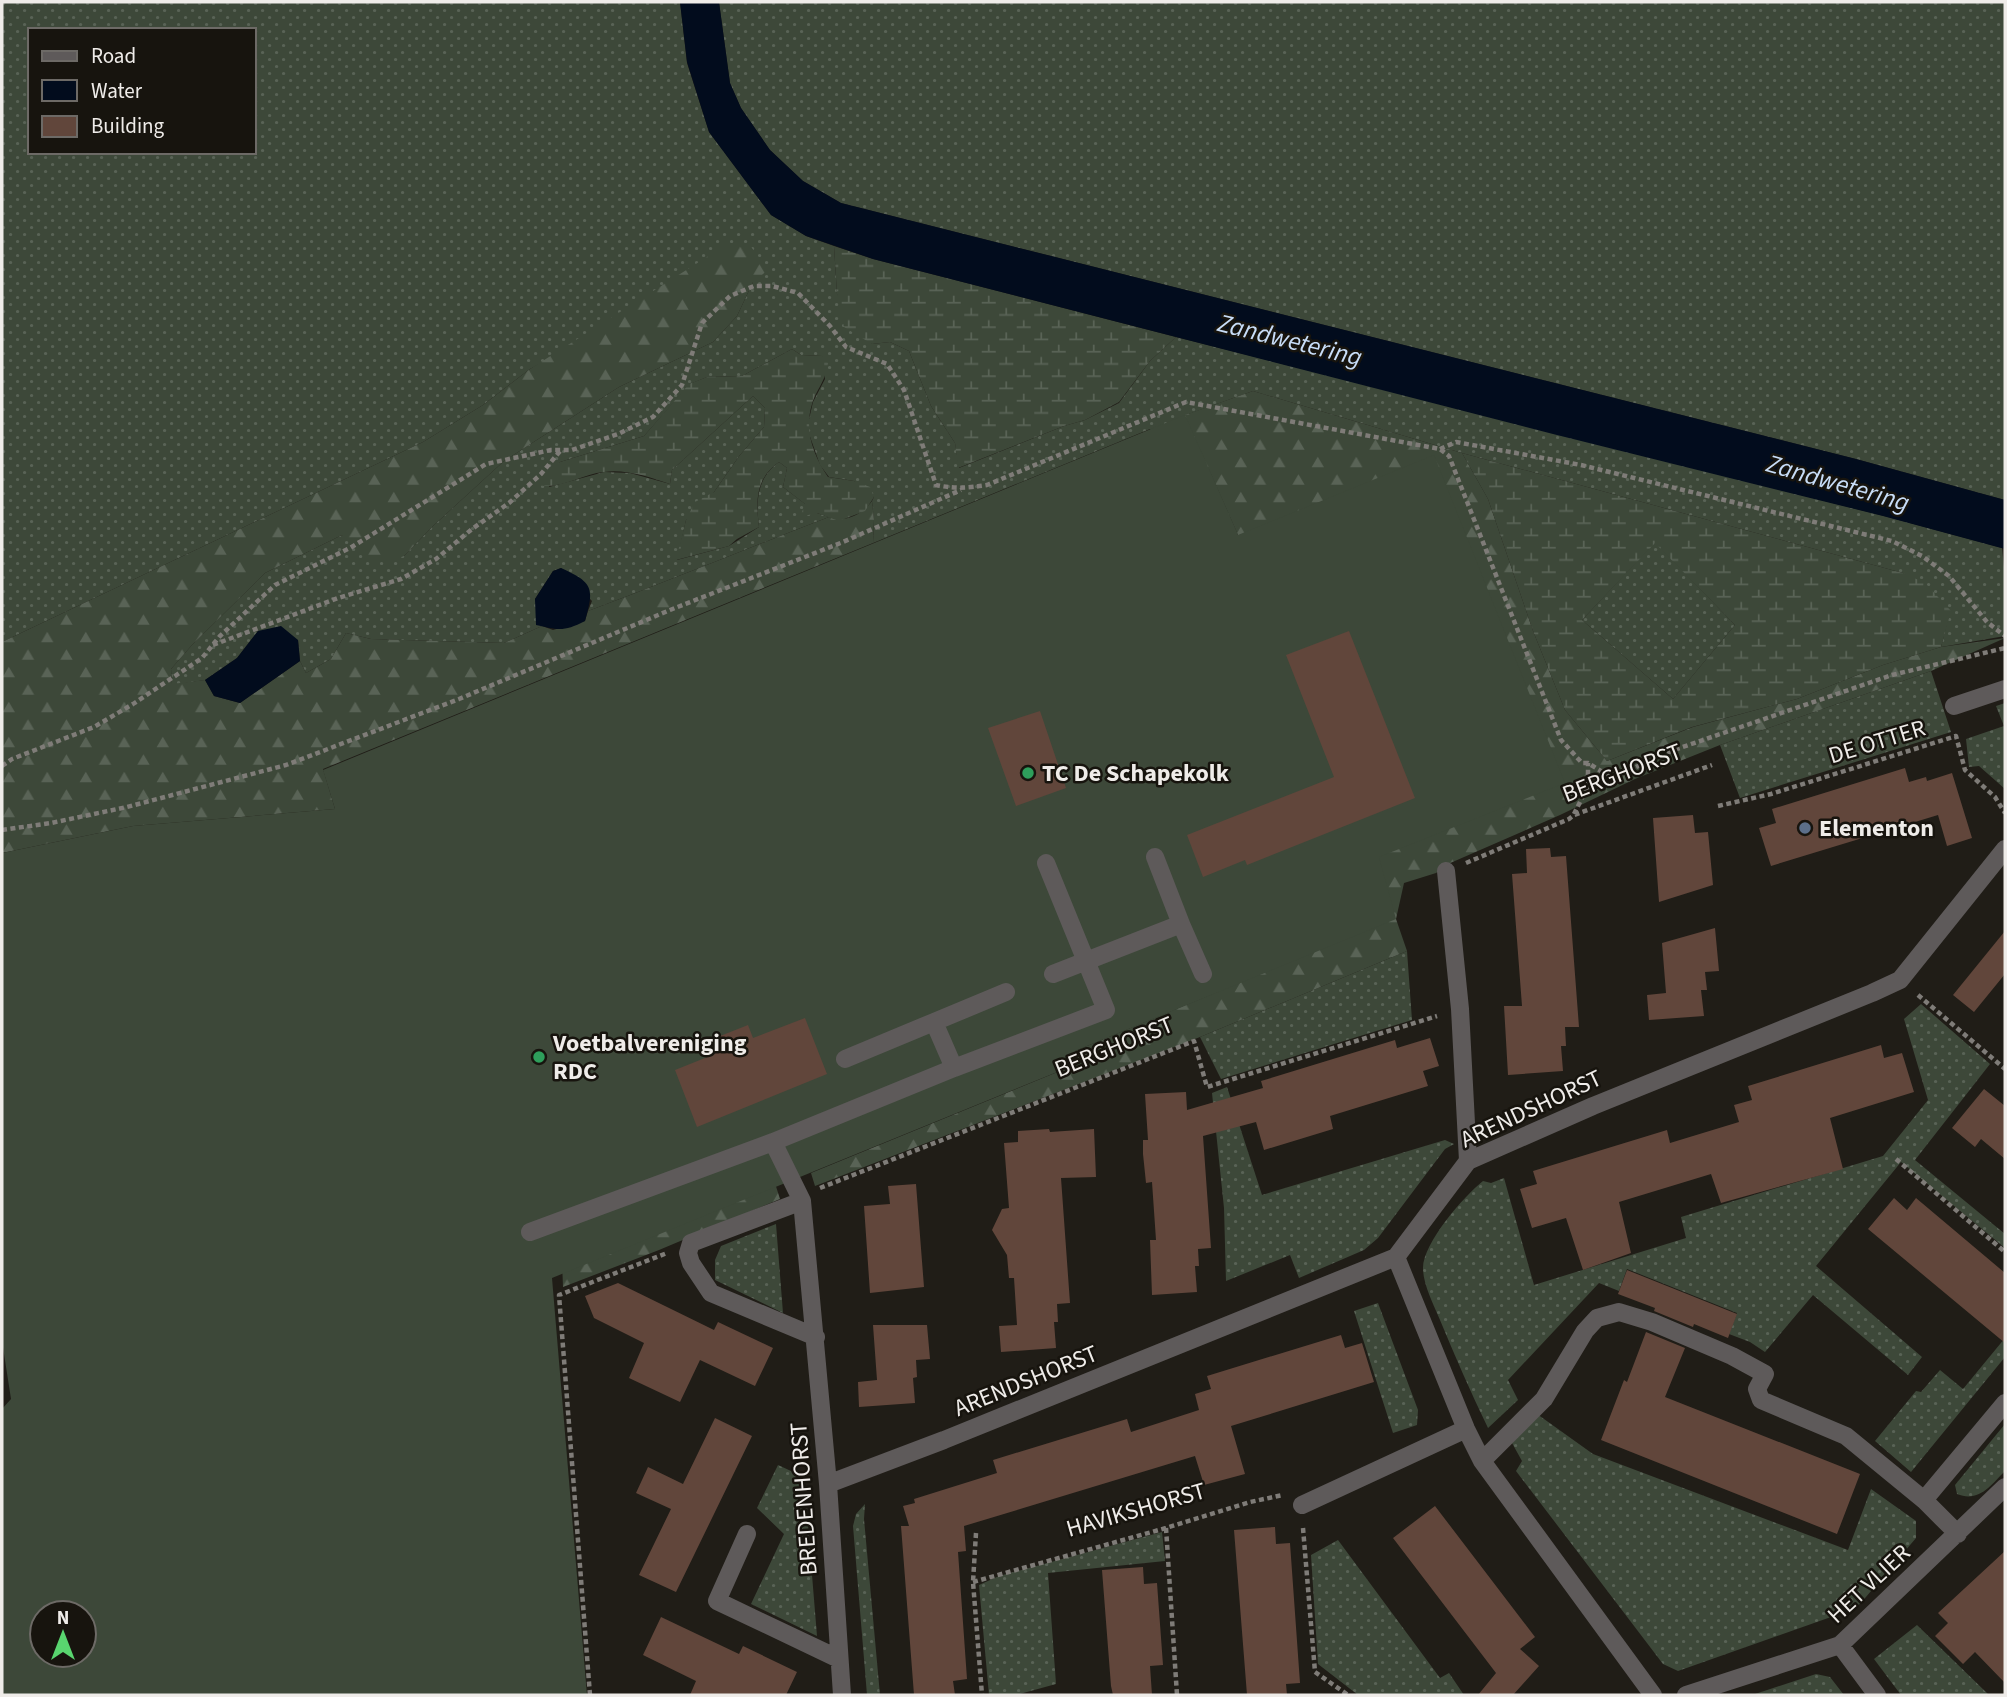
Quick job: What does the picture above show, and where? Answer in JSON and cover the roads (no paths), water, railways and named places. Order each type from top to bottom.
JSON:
[{"type":"street","points":[[1954,706],[2005,689]]},
{"type":"street","name":"ARENDSHORST","points":[[828,1484],[944,1440],[1396,1257],[1468,1161],[1593,1105],[1899,980],[2005,849]]},
{"type":"street","points":[[1155,857],[1203,974]]},
{"type":"street","points":[[530,1232],[773,1142],[1106,1010],[1046,863]]},
{"type":"street","points":[[1446,871],[1460,1009],[1468,1161]]},
{"type":"street","points":[[1053,974],[1181,924]]},
{"type":"street","points":[[845,1059],[1006,992]]},
{"type":"street","points":[[934,1022],[954,1068]]},
{"type":"street","points":[[773,1142],[802,1201],[691,1243],[688,1254],[691,1264],[711,1293],[816,1337]]},
{"type":"street","name":"BREDENHORST","points":[[802,1201],[828,1484],[842,1695]]},
{"type":"street","points":[[1396,1257],[1466,1429],[1482,1461],[1653,1695]]},
{"type":"street","points":[[1482,1461],[1544,1399],[1585,1331],[1597,1318],[1619,1312],[1652,1322],[1732,1356],[1765,1374],[1757,1389],[1761,1400],[1846,1436],[1924,1500],[1958,1534]]},
{"type":"street","points":[[1924,1500],[2005,1403]]},
{"type":"street","points":[[1302,1505],[1466,1429]]},
{"type":"street","name":"HET VLIER","points":[[1686,1695],[1840,1645],[2005,1487]]},
{"type":"street","points":[[747,1534],[717,1601],[839,1659]]},
{"type":"street","points":[[1840,1645],[1877,1695]]},
{"type":"water","name":"Zandwetering","points":[[680,2],[719,2],[730,83],[741,108],[770,150],[803,181],[841,203],[1856,459],[2005,500],[2005,549],[873,259],[806,236],[771,215],[709,132],[687,62]]},
{"type":"water","points":[[561,568],[580,578],[589,588],[590,601],[585,621],[561,629],[536,625],[535,599],[553,571]]},
{"type":"water","points":[[281,626],[298,640],[300,661],[240,703],[214,696],[205,680],[237,658],[258,631]]},
{"type":"place","name":"TC De Schapekolk","points":[[1028,773]]},
{"type":"place","name":"Elementon","points":[[1805,828]]},
{"type":"place","name":"Voetbalvereniging RDC","points":[[539,1057]]}]
